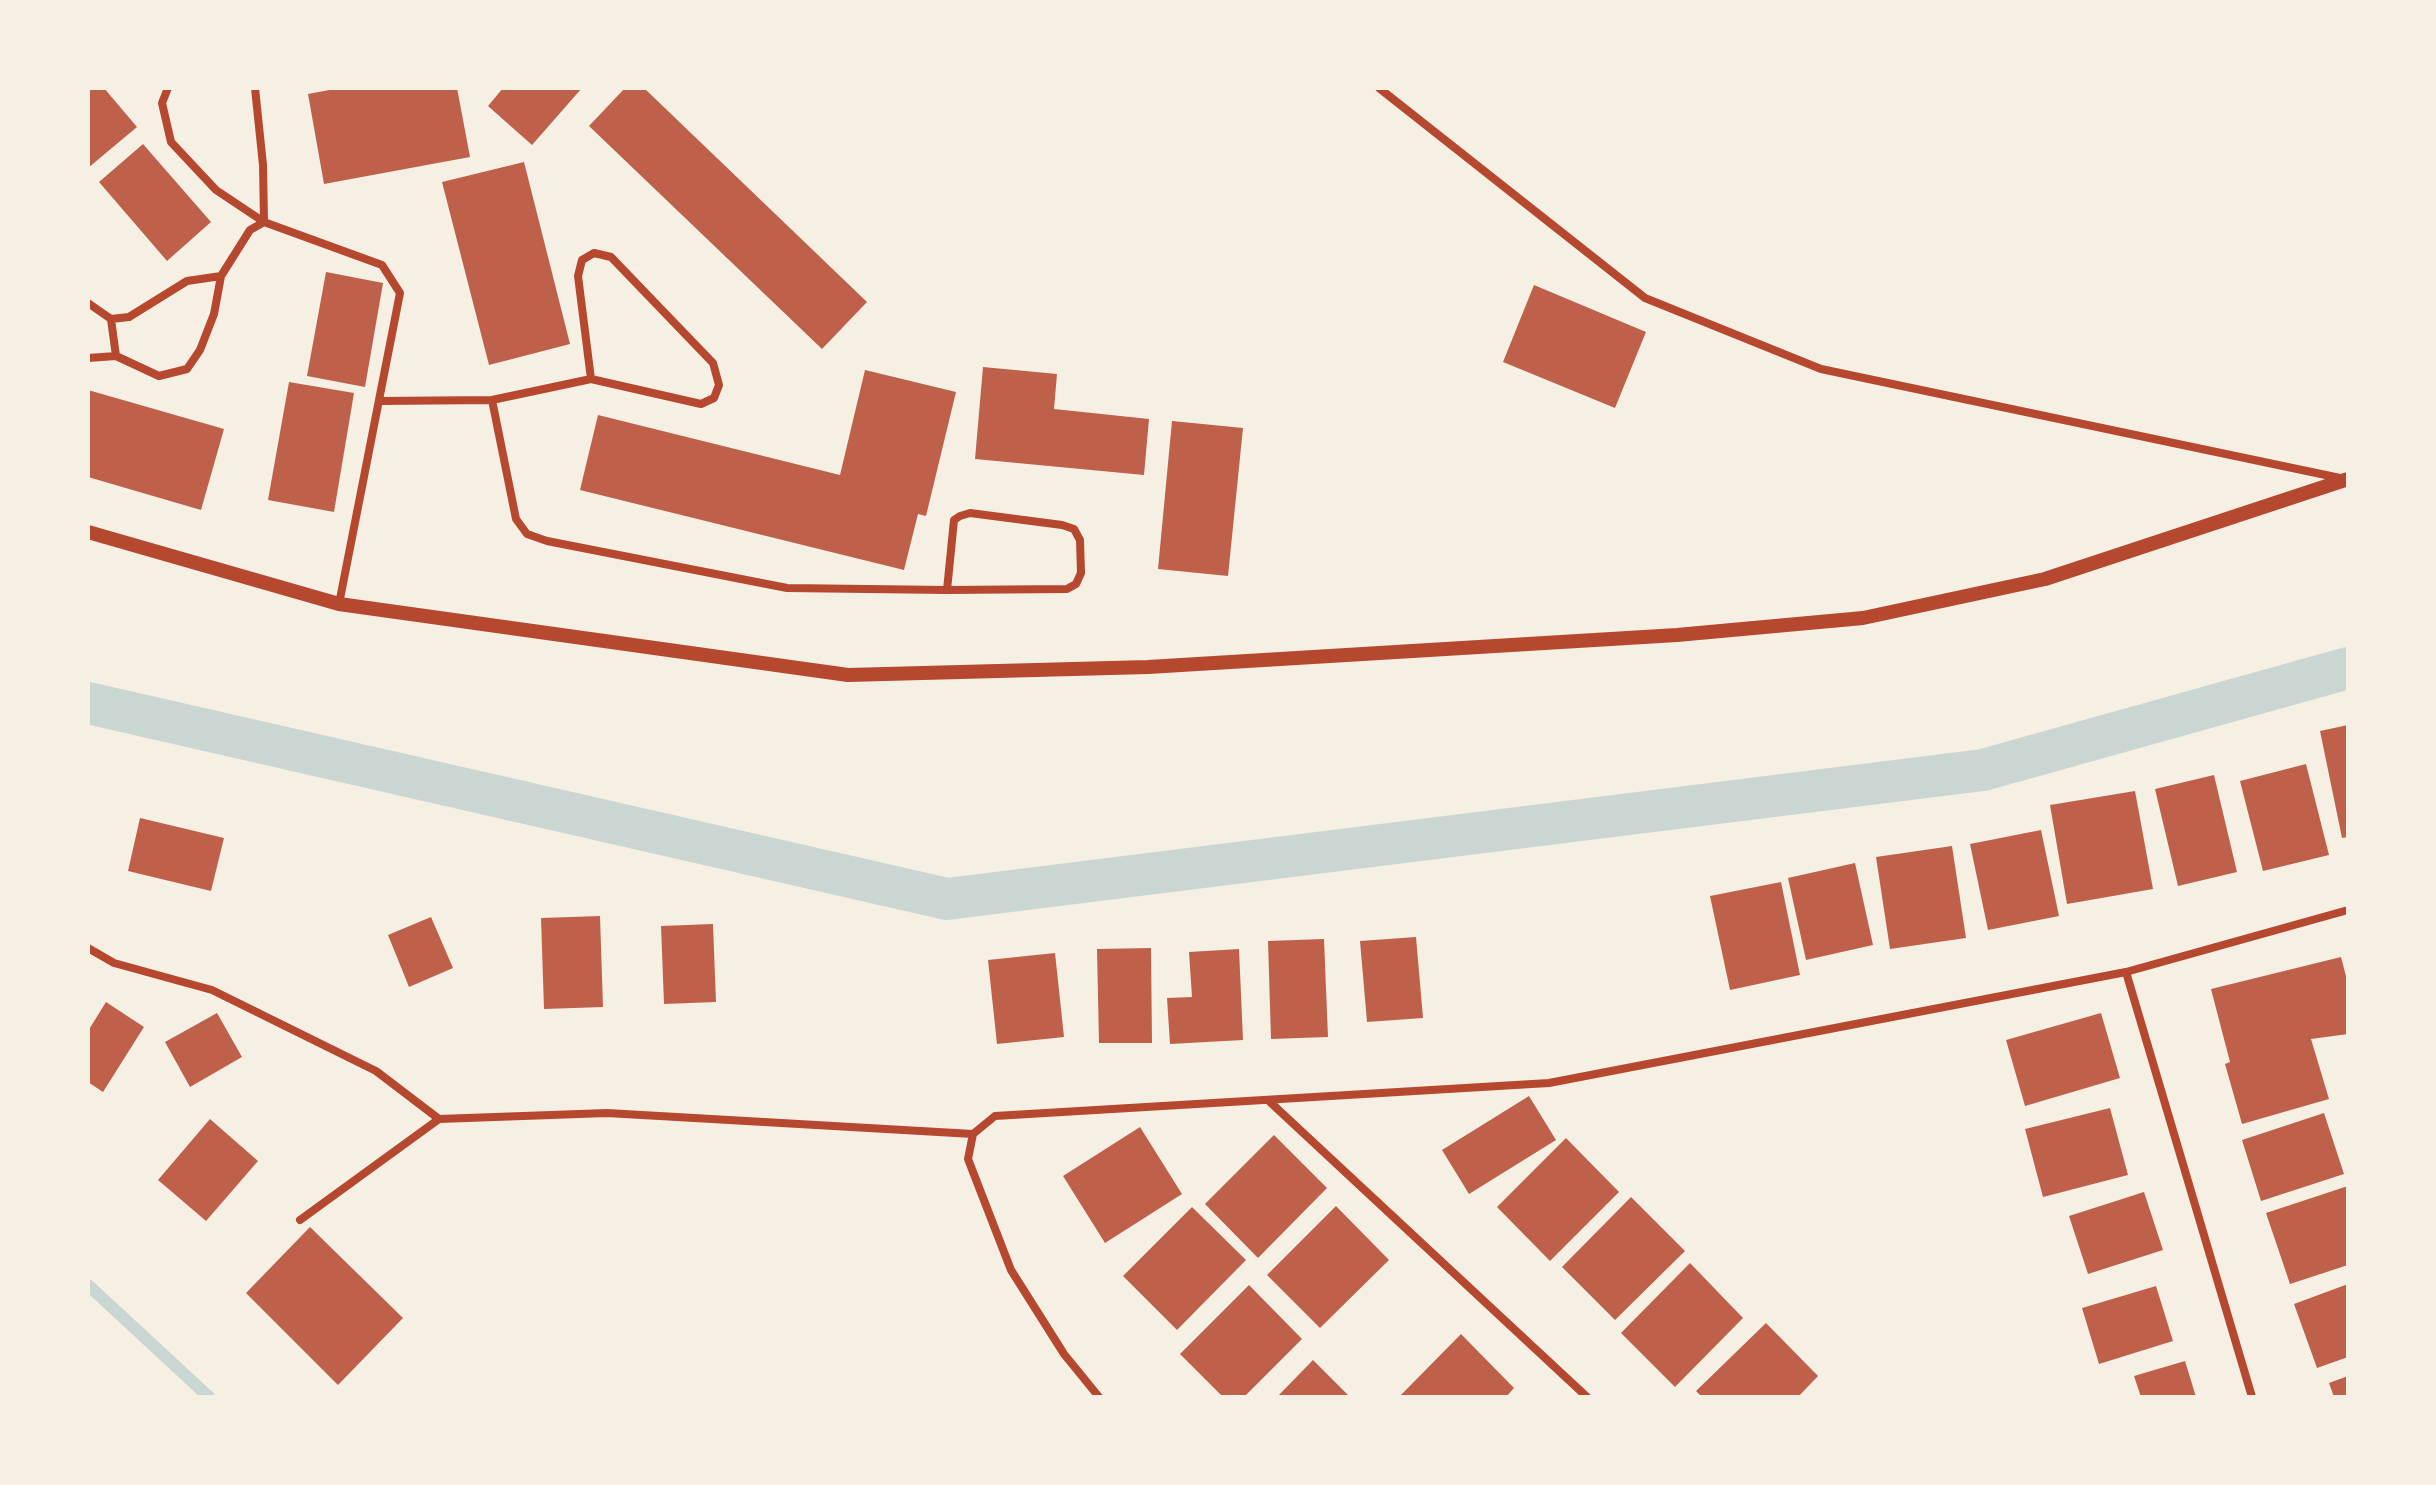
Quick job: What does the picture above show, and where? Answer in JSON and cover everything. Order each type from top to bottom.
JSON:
[{"type":"street","points":[[168,88],[162,103],[171,142],[216,190],[264,222],[382,265],[400,293],[339,604]]},
{"type":"street","points":[[255,88],[263,165],[264,222]]},
{"type":"street","points":[[1379,88],[1645,298],[1777,352],[1821,369],[2347,479]]},
{"type":"street","points":[[88,358],[116,356],[159,376],[187,369],[200,350],[214,314],[221,276],[250,230],[264,222]]},
{"type":"street","points":[[379,401],[492,400],[591,379],[701,404],[714,398],[719,385],[713,363],[611,257],[594,253],[582,260],[578,276],[591,379]]},
{"type":"street","points":[[88,303],[111,319],[129,317],[187,281],[221,276]]},
{"type":"street","points":[[111,319],[116,356]]},
{"type":"street","points":[[492,400],[516,519],[527,534],[547,541],[787,588],[947,590],[1067,589],[1076,584],[1081,573],[1080,540],[1074,529],[1062,525],[970,513],[960,516],[954,520],[947,590]]},
{"type":"street","points":[[88,532],[339,604],[848,675],[1148,667],[1677,635],[1863,618],[2045,579],[2347,479]]},
{"type":"street","points":[[1099,1397],[1064,1354],[1011,1270],[968,1159],[973,1134],[995,1116],[1549,1083],[2126,972],[2348,910]]},
{"type":"street","points":[[88,948],[114,963],[212,990],[376,1071],[439,1119]]},
{"type":"street","points":[[2126,972],[2252,1397]]},
{"type":"street","points":[[1270,1102],[1587,1397]]},
{"type":"street","points":[[300,1220],[439,1119],[607,1113],[973,1134]]},
{"type":"building","points":[[88,88],[104,88],[137,127],[88,168]]},
{"type":"building","points":[[340,88],[457,88],[470,157],[324,184],[308,94]]},
{"type":"building","points":[[503,88],[582,88],[532,145],[488,106]]},
{"type":"building","points":[[625,88],[644,88],[867,302],[822,349],[589,126]]},
{"type":"building","points":[[143,144],[211,222],[167,261],[99,182]]},
{"type":"building","points":[[524,162],[570,344],[489,365],[442,182]]},
{"type":"building","points":[[326,272],[383,283],[365,387],[307,376]]},
{"type":"building","points":[[1534,285],[1646,332],[1615,408],[1503,362]]},
{"type":"building","points":[[983,367],[1057,374],[1054,409],[1149,419],[1144,475],[975,459]]},
{"type":"building","points":[[865,370],[956,392],[926,516],[918,514],[904,570],[580,490],[598,415],[840,475]]},
{"type":"building","points":[[289,382],[354,393],[334,512],[268,500]]},
{"type":"building","points":[[88,390],[224,429],[201,510],[88,477]]},
{"type":"building","points":[[1172,421],[1243,428],[1228,576],[1158,569]]},
{"type":"building","points":[[2348,725],[2348,837],[2342,838],[2320,731]]},
{"type":"building","points":[[2306,764],[2329,855],[2263,871],[2240,781]]},
{"type":"building","points":[[2214,775],[2237,872],[2178,886],[2155,789]]},
{"type":"building","points":[[2135,791],[2153,889],[2067,904],[2050,805]]},
{"type":"building","points":[[140,818],[224,838],[211,891],[128,871]]},
{"type":"building","points":[[2041,830],[2059,916],[1988,930],[1970,844]]},
{"type":"building","points":[[1952,846],[1966,938],[1890,949],[1876,857]]},
{"type":"building","points":[[1855,863],[1873,945],[1806,960],[1788,878]]},
{"type":"building","points":[[1781,882],[1800,975],[1730,990],[1710,896]]},
{"type":"building","points":[[600,916],[603,1007],[544,1009],[541,918]]},
{"type":"building","points":[[431,917],[453,968],[409,987],[388,935]]},
{"type":"building","points":[[713,924],[716,1002],[664,1004],[661,926]]},
{"type":"building","points":[[1416,937],[1423,1018],[1367,1022],[1360,941]]},
{"type":"building","points":[[1324,939],[1328,1037],[1271,1039],[1268,941]]},
{"type":"building","points":[[1151,948],[1152,1043],[1099,1043],[1097,949]]},
{"type":"building","points":[[1239,949],[1243,1040],[1170,1044],[1167,998],[1192,997],[1189,952]]},
{"type":"building","points":[[1055,953],[1064,1037],[997,1044],[988,960]]},
{"type":"building","points":[[2341,957],[2348,984],[2348,1034],[2311,1039],[2329,1099],[2242,1124],[2225,1064],[2230,1062],[2211,989]]},
{"type":"building","points":[[106,1002],[144,1027],[103,1092],[88,1082],[88,1031]]},
{"type":"building","points":[[217,1013],[242,1057],[190,1087],[165,1042]]},
{"type":"building","points":[[2101,1013],[2120,1078],[2025,1106],[2006,1040]]},
{"type":"building","points":[[1529,1096],[1556,1140],[1469,1194],[1442,1150]]},
{"type":"building","points":[[2110,1108],[2128,1175],[2043,1197],[2025,1129]]},
{"type":"building","points":[[2324,1113],[2344,1174],[2261,1201],[2242,1140]]},
{"type":"building","points":[[210,1119],[258,1161],[206,1221],[158,1180]]},
{"type":"building","points":[[1140,1127],[1182,1194],[1105,1243],[1063,1176]]},
{"type":"building","points":[[1274,1135],[1327,1188],[1258,1258],[1205,1204]]},
{"type":"building","points":[[1566,1138],[1619,1192],[1550,1261],[1497,1207]]},
{"type":"building","points":[[2348,1186],[2348,1265],[2290,1284],[2266,1213]]},
{"type":"building","points":[[2144,1192],[2163,1250],[2088,1274],[2069,1216]]},
{"type":"building","points":[[1631,1197],[1685,1251],[1615,1320],[1562,1267]]},
{"type":"building","points":[[1336,1206],[1389,1260],[1320,1328],[1267,1275]]},
{"type":"building","points":[[1192,1207],[1246,1260],[1177,1330],[1123,1276]]},
{"type":"building","points":[[310,1227],[403,1318],[338,1385],[246,1293]]},
{"type":"building","points":[[1690,1263],[1743,1318],[1675,1387],[1621,1333]]},
{"type":"building","points":[[2348,1284],[2348,1357],[2317,1368],[2294,1304]]},
{"type":"building","points":[[1249,1285],[1302,1339],[1244,1397],[1223,1397],[1180,1354]]},
{"type":"building","points":[[2156,1286],[2173,1341],[2099,1364],[2082,1308]]},
{"type":"building","points":[[1766,1323],[1818,1376],[1798,1397],[1702,1397],[1696,1391]]},
{"type":"building","points":[[1461,1334],[1514,1388],[1506,1397],[1399,1397]]},
{"type":"building","points":[[1313,1360],[1350,1397],[1277,1397]]},
{"type":"building","points":[[2185,1361],[2196,1397],[2141,1397],[2134,1376]]},
{"type":"building","points":[[2348,1376],[2348,1397],[2334,1397],[2329,1383]]},
{"type":"waterway","points":[[88,703],[947,899],[1983,770],[2348,668]]},
{"type":"waterway","points":[[88,1285],[209,1397]]}]
